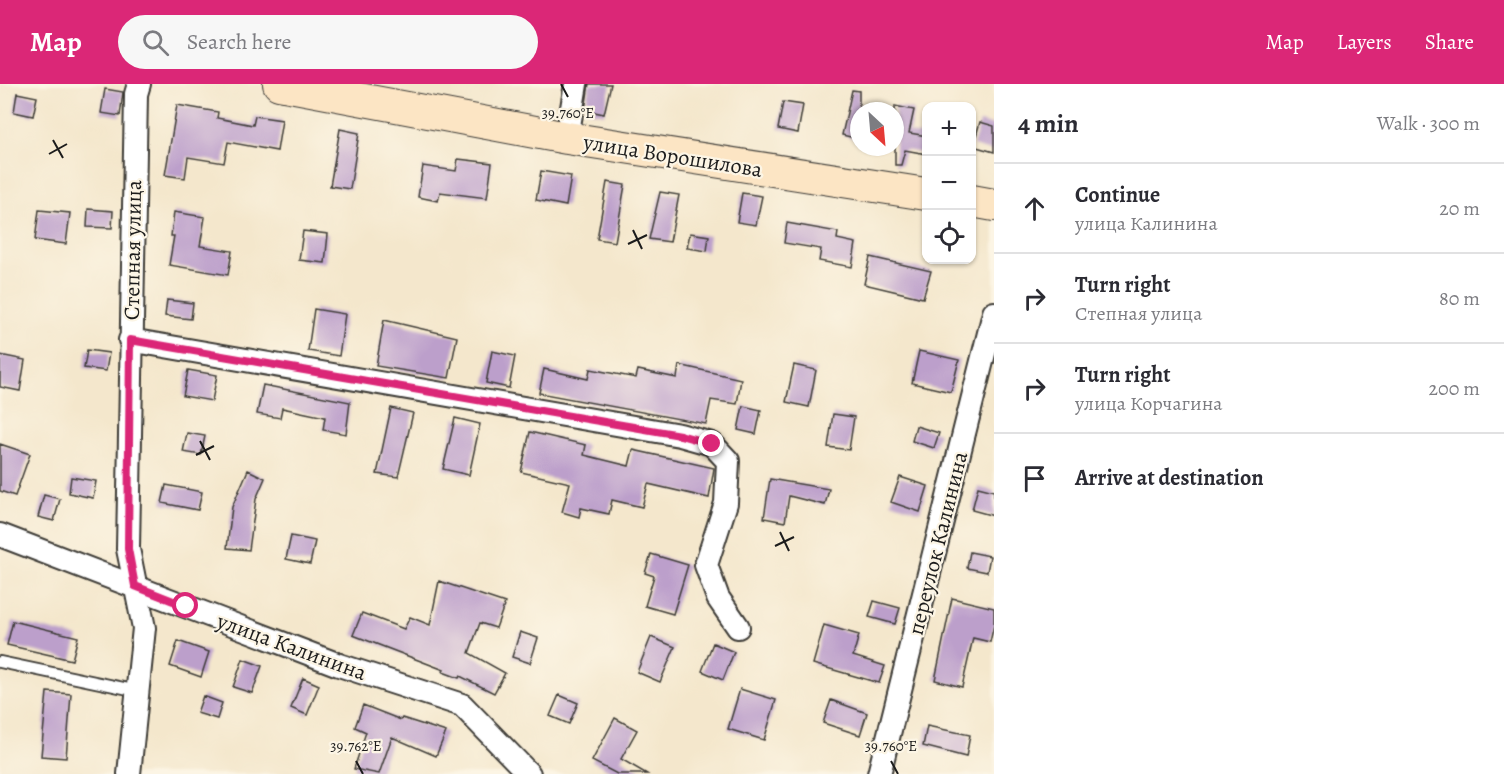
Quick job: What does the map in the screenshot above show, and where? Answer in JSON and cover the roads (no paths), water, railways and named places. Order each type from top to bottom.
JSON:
[{"type":"main road","name":"улица Ворошилова","points":[[279,84],[567,138],[922,193]]},
{"type":"main road","points":[[976,202],[994,205]]},
{"type":"street","name":"Степная улица","points":[[129,774],[144,628],[128,549],[130,340],[136,94],[139,84]]},
{"type":"street","points":[[567,138],[576,84]]},
{"type":"street","name":"переулок Калинина","points":[[879,774],[994,312]]},
{"type":"street","points":[[130,340],[680,435],[712,444],[728,460],[726,503],[706,565],[718,598],[738,627]]},
{"type":"street","name":"улица Калинина","points":[[0,535],[339,665],[462,705],[529,774]]},
{"type":"lane","points":[[0,662],[138,691]]}]
